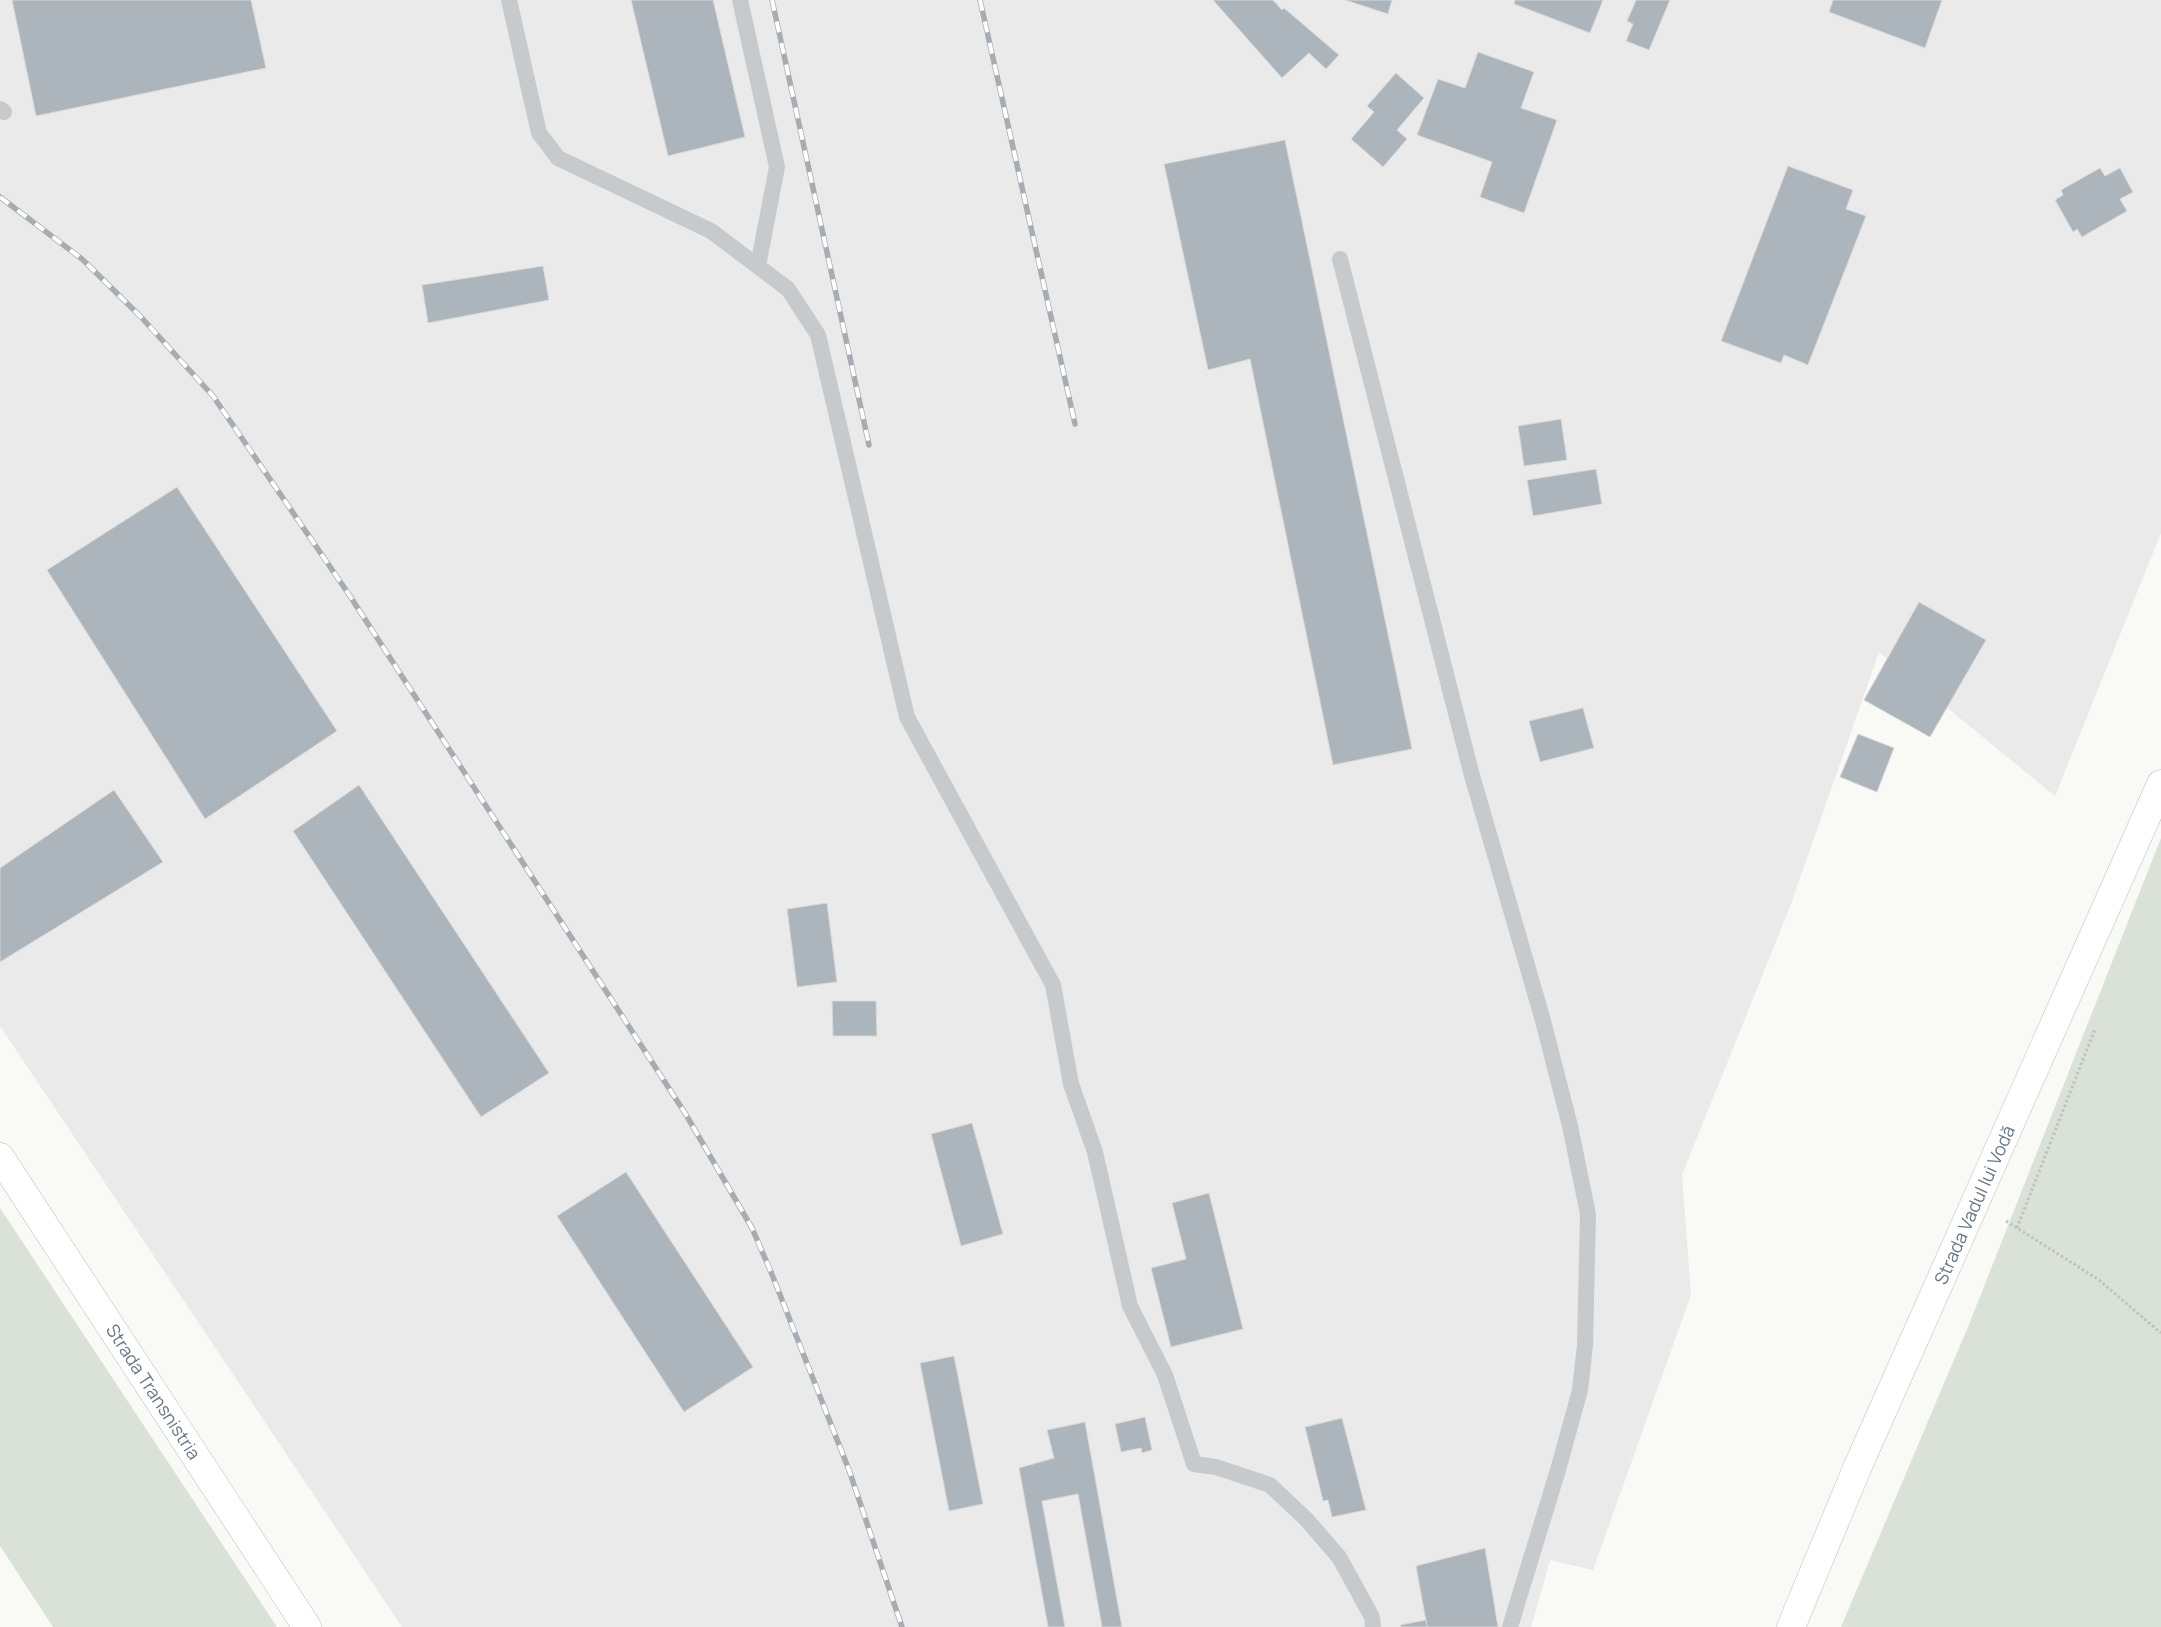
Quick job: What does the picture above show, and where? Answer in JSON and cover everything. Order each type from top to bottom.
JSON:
[{"type":"main road","name":"Strada Vadul lui Vodă","points":[[1791,1627],[1858,1466],[2161,784]]},
{"type":"main road","name":"Strada Transnistria","points":[[0,1157],[307,1627]]},
{"type":"lane","points":[[509,0],[539,133],[558,158],[711,231],[788,289],[818,335],[907,717],[1053,985],[1071,1084],[1096,1152],[1130,1306],[1165,1374],[1194,1464],[1216,1468],[1270,1485],[1306,1519],[1338,1557],[1372,1617],[1373,1627]]},
{"type":"lane","points":[[740,0],[777,167],[758,266]]},
{"type":"lane","points":[[1340,259],[1471,772],[1545,1026],[1570,1126],[1588,1214],[1585,1345],[1580,1390],[1558,1470],[1510,1627]]},
{"type":"path","points":[[2017,1228],[2096,1026]]},
{"type":"path","points":[[1976,1203],[2099,1280],[2161,1333]]},
{"type":"shaded area","points":[[0,0],[2161,0],[2161,533],[2055,796],[1879,652],[1791,904],[1682,1175],[1691,1295],[1593,1570],[1550,1560],[1531,1627],[402,1627],[0,1026]]},
{"type":"shaded area","points":[[2161,838],[2161,1627],[1841,1627],[1970,1322]]},
{"type":"shaded area","points":[[0,1208],[277,1627],[53,1627],[0,1546]]},
{"type":"building","points":[[12,0],[251,0],[266,68],[36,116]]},
{"type":"building","points":[[631,0],[713,0],[745,137],[668,156]]},
{"type":"building","points":[[1213,0],[1273,0],[1282,10],[1284,8],[1339,55],[1326,69],[1309,53],[1282,78]]},
{"type":"building","points":[[1345,0],[1392,0],[1388,14]]},
{"type":"building","points":[[1515,0],[1603,0],[1590,33],[1514,4]]},
{"type":"building","points":[[1636,0],[1670,0],[1649,50],[1626,41],[1633,24],[1627,21]]},
{"type":"building","points":[[1833,0],[1942,0],[1925,48],[1829,12]]},
{"type":"building","points":[[1478,52],[1534,72],[1521,108],[1557,120],[1524,213],[1480,197],[1492,162],[1417,135],[1438,79],[1465,88]]},
{"type":"building","points":[[1396,73],[1424,98],[1397,130],[1407,139],[1383,167],[1351,139],[1374,112],[1367,106]]},
{"type":"building","points":[[1285,140],[1412,749],[1333,765],[1250,359],[1208,370],[1164,164]]},
{"type":"building","points":[[1788,166],[1853,190],[1846,209],[1866,216],[1808,365],[1784,355],[1781,363],[1721,341]]},
{"type":"building","points":[[2100,168],[2105,176],[2120,168],[2133,192],[2120,199],[2127,211],[2082,237],[2077,229],[2073,232],[2055,200],[2063,195],[2061,190]]},
{"type":"building","points":[[543,266],[549,300],[428,323],[422,285]]},
{"type":"building","points":[[1561,419],[1567,460],[1524,466],[1518,426]]},
{"type":"building","points":[[1596,469],[1602,504],[1533,516],[1527,480]]},
{"type":"building","points":[[177,487],[337,731],[205,819],[47,570]]},
{"type":"building","points":[[1919,602],[1986,640],[1930,737],[1864,700]]},
{"type":"building","points":[[1583,708],[1594,748],[1540,762],[1529,721]]},
{"type":"building","points":[[1858,734],[1894,748],[1877,792],[1840,777]]},
{"type":"building","points":[[359,785],[549,1073],[481,1117],[293,831]]},
{"type":"building","points":[[114,790],[163,862],[0,962],[0,868]]},
{"type":"building","points":[[827,903],[837,982],[797,987],[787,909]]},
{"type":"building","points":[[832,1001],[876,1001],[877,1036],[833,1036]]},
{"type":"building","points":[[972,1123],[1003,1234],[961,1246],[931,1134]]},
{"type":"building","points":[[626,1172],[753,1367],[684,1412],[557,1216]]},
{"type":"building","points":[[1209,1193],[1243,1329],[1171,1347],[1151,1268],[1186,1259],[1172,1203]]},
{"type":"building","points":[[954,1356],[983,1504],[949,1511],[920,1363]]},
{"type":"building","points":[[1145,1417],[1152,1450],[1142,1453],[1141,1448],[1121,1452],[1115,1424]]},
{"type":"building","points":[[1342,1418],[1366,1510],[1332,1517],[1328,1500],[1323,1501],[1305,1427]]},
{"type":"building","points":[[1085,1422],[1122,1627],[1102,1627],[1078,1494],[1042,1501],[1065,1627],[1048,1627],[1019,1468],[1054,1458],[1047,1430]]},
{"type":"building","points":[[1485,1548],[1498,1627],[1427,1627],[1416,1566]]},
{"type":"building","points":[[1426,1620],[1427,1627],[1401,1627],[1400,1625]]},
{"type":"railway","points":[[772,0],[869,445]]},
{"type":"railway","points":[[980,0],[1075,424]]},
{"type":"railway","points":[[0,197],[82,259],[141,317],[213,396],[348,593],[685,1113],[752,1228],[771,1272],[849,1470],[902,1627]]}]
